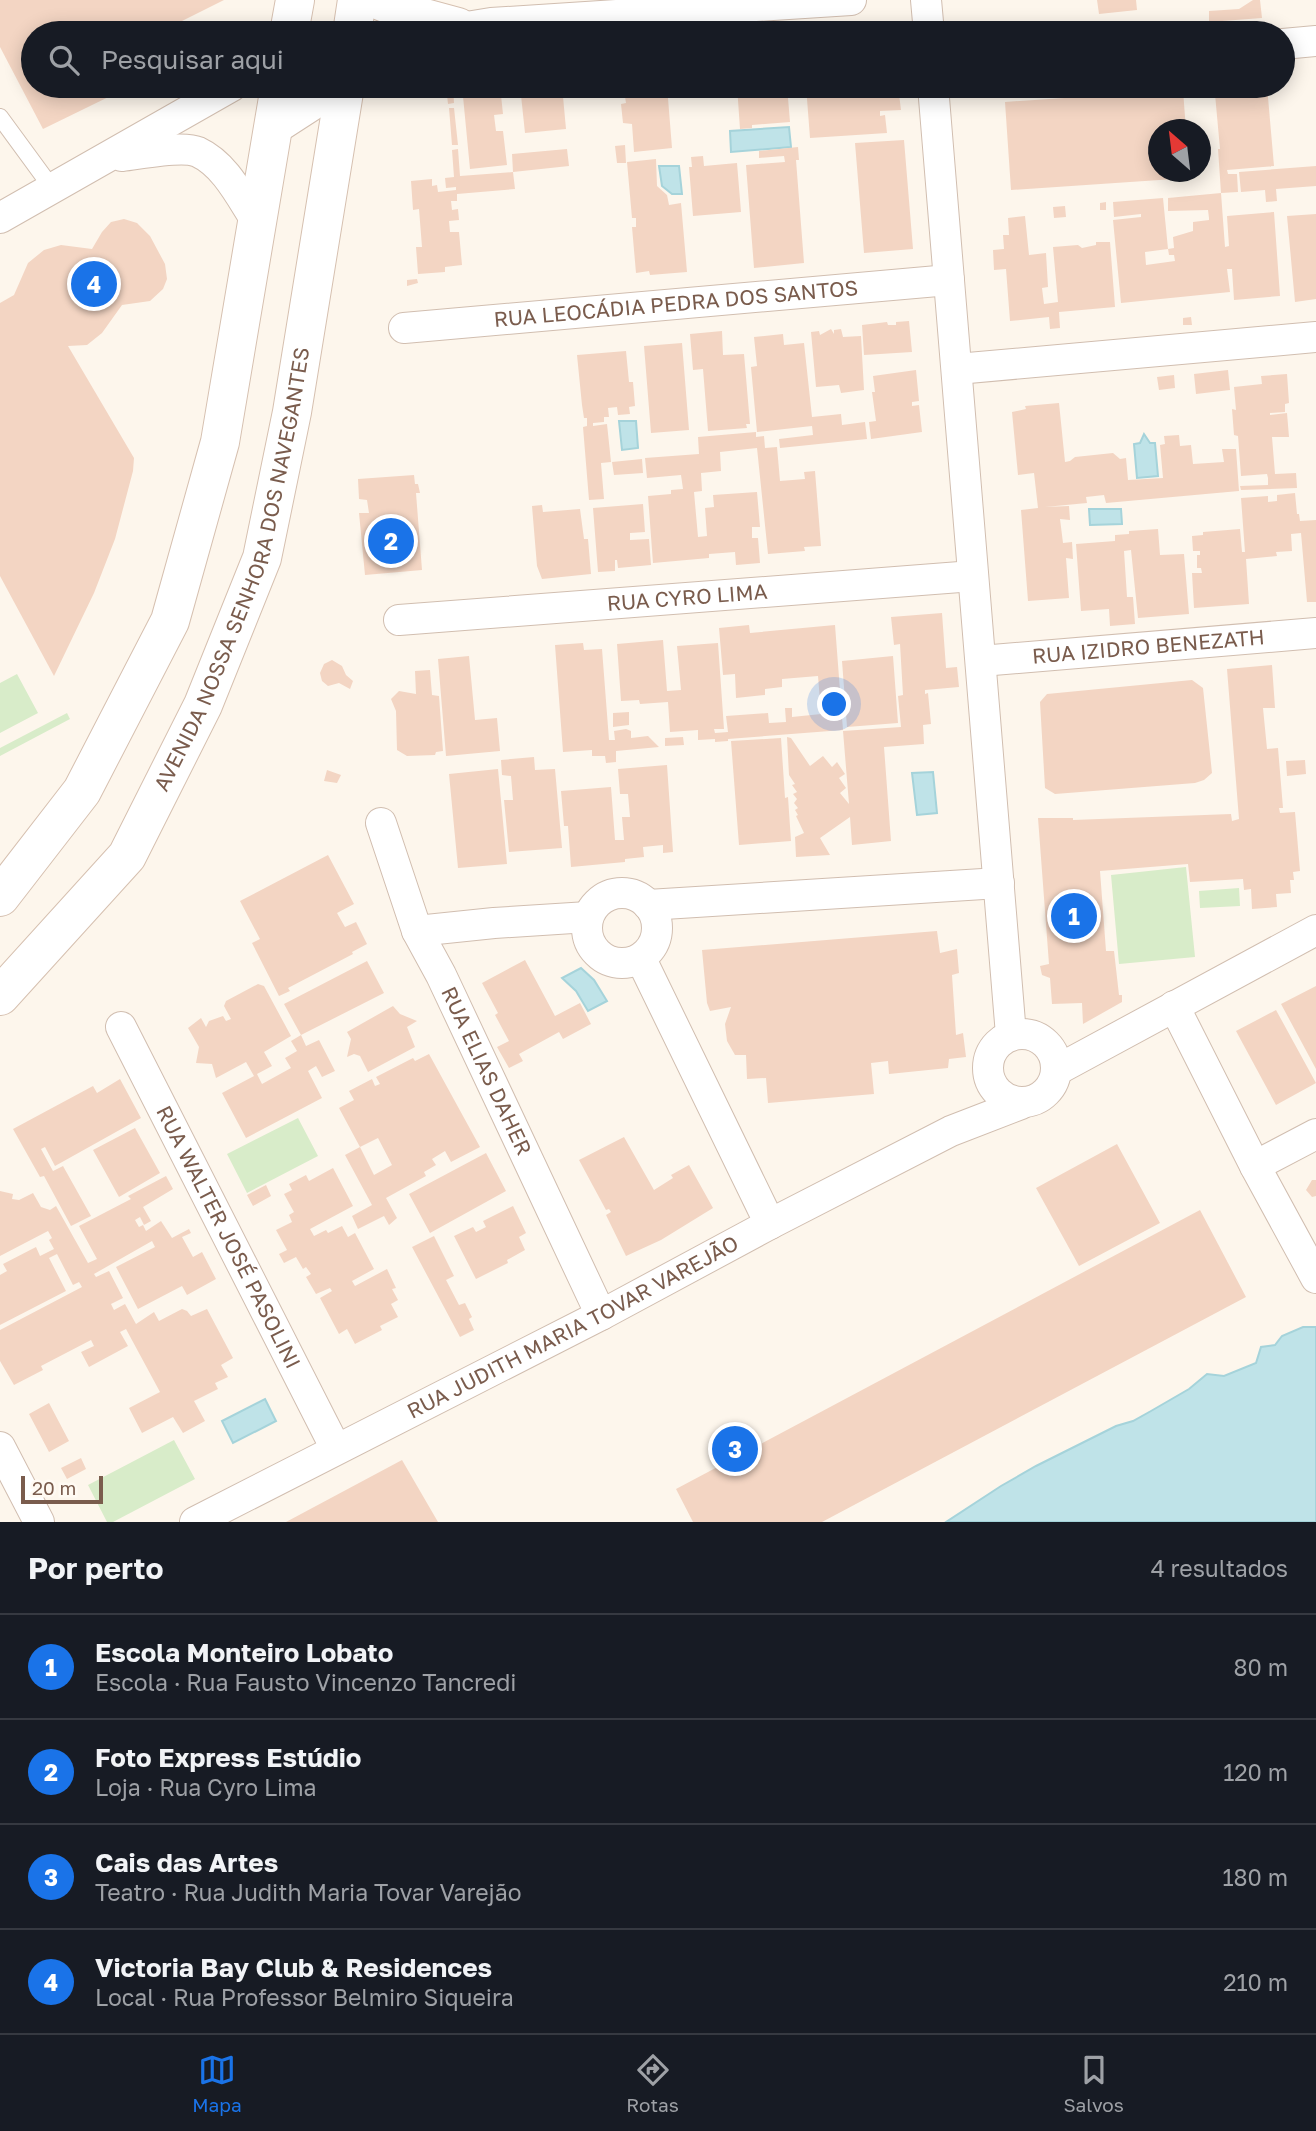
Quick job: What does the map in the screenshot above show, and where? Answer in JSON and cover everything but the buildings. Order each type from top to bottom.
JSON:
[{"type":"main road","points":[[291,21],[295,0]]},
{"type":"main road","points":[[354,21],[357,0]]},
{"type":"main road","points":[[378,0],[426,21]]},
{"type":"main road","name":"AVENIDA NOSSA SENHORA DOS NAVEGANTES","points":[[0,897],[82,790],[170,621],[220,442],[278,98]]},
{"type":"main road","name":"AVENIDA NOSSA SENHORA DOS NAVEGANTES","points":[[0,996],[127,856],[203,705],[262,558],[292,412],[341,98]]},
{"type":"street","points":[[522,21],[851,0]]},
{"type":"street","points":[[926,0],[928,21]]},
{"type":"street","points":[[1295,43],[1316,41]]},
{"type":"street","points":[[0,218],[211,98]]},
{"type":"street","points":[[274,130],[324,98]]},
{"type":"street","points":[[934,98],[1011,1035]]},
{"type":"street","points":[[104,159],[168,150],[196,151],[220,168],[257,222]]},
{"type":"street","name":"RUA LEOCÁDIA PEDRA DOS SANTOS","points":[[404,328],[949,281]]},
{"type":"street","points":[[957,369],[1316,337]]},
{"type":"street","name":"RUA CYRO LIMA","points":[[399,620],[973,576]]},
{"type":"street","name":"RUA IZIDRO BENEZATH","points":[[981,661],[1316,633]]},
{"type":"street","name":"RUA ELIAS DAHER","points":[[381,823],[417,931],[441,975],[601,1315]]},
{"type":"street","points":[[648,905],[999,883]]},
{"type":"street","points":[[621,893],[634,895],[648,905],[657,926],[656,938],[650,950],[641,958],[622,964],[601,957],[588,941],[586,929],[588,917],[598,902],[621,893]]},
{"type":"street","points":[[417,931],[588,917]]},
{"type":"street","points":[[1057,1070],[1316,930]]},
{"type":"street","points":[[641,958],[770,1224]]},
{"type":"street","points":[[1174,1006],[1255,1166],[1316,1278]]},
{"type":"street","name":"RUA WALTER JOSÉ PASOLINI","points":[[121,1027],[336,1449]]},
{"type":"street","points":[[1027,1034],[1047,1044],[1056,1059],[1057,1070],[1050,1090],[1041,1098],[1021,1104],[1002,1097],[992,1088],[986,1066],[992,1051],[1011,1035],[1027,1034]]},
{"type":"street","name":"RUA JUDITH MARIA TOVAR VAREJÃO","points":[[951,1131],[974,1097],[986,1066]]},
{"type":"street","name":"RUA JUDITH MARIA TOVAR VAREJÃO","points":[[195,1522],[601,1315],[951,1131],[1021,1104]]},
{"type":"street","points":[[1255,1166],[1316,1133]]},
{"type":"street","points":[[0,1447],[39,1522]]},
{"type":"lane","points":[[0,117],[15,151],[52,188]]},
{"type":"green space","points":[[17,674],[38,713],[0,733],[0,683]]},
{"type":"green space","points":[[67,713],[70,719],[0,756],[0,748]]},
{"type":"green space","points":[[1186,867],[1195,957],[1119,964],[1111,875]]},
{"type":"green space","points":[[1239,888],[1240,906],[1200,908],[1199,891]]},
{"type":"green space","points":[[298,1118],[318,1156],[247,1193],[227,1154]]},
{"type":"green space","points":[[174,1440],[195,1479],[113,1522],[107,1522],[88,1485]]},
{"type":"water","points":[[789,127],[791,147],[731,152],[730,131]]},
{"type":"water","points":[[659,166],[679,166],[682,194],[672,194],[662,186]]},
{"type":"water","points":[[619,421],[636,421],[638,448],[622,450]]},
{"type":"water","points":[[1144,434],[1150,443],[1155,443],[1158,476],[1137,478],[1134,444],[1140,443]]},
{"type":"water","points":[[1089,509],[1121,509],[1122,524],[1090,525]]},
{"type":"water","points":[[933,772],[937,813],[917,815],[912,773]]},
{"type":"water","points":[[581,968],[594,980],[607,1001],[588,1011],[576,991],[562,978]]},
{"type":"water","points":[[1303,1327],[1316,1327],[1316,1522],[946,1522],[1036,1466],[1151,1411],[1189,1389],[1207,1374],[1224,1376],[1256,1363],[1261,1347],[1275,1345],[1282,1336]]},
{"type":"water","points":[[265,1399],[276,1421],[233,1443],[222,1421]]},
{"type":"place","name":"Victoria Bay Club & Residences","points":[[94,284]]},
{"type":"place","name":"Foto Express Estúdio","points":[[391,541]]},
{"type":"place","name":"Escola Monteiro Lobato","points":[[1074,916]]},
{"type":"place","name":"Cais das Artes","points":[[735,1449]]}]
